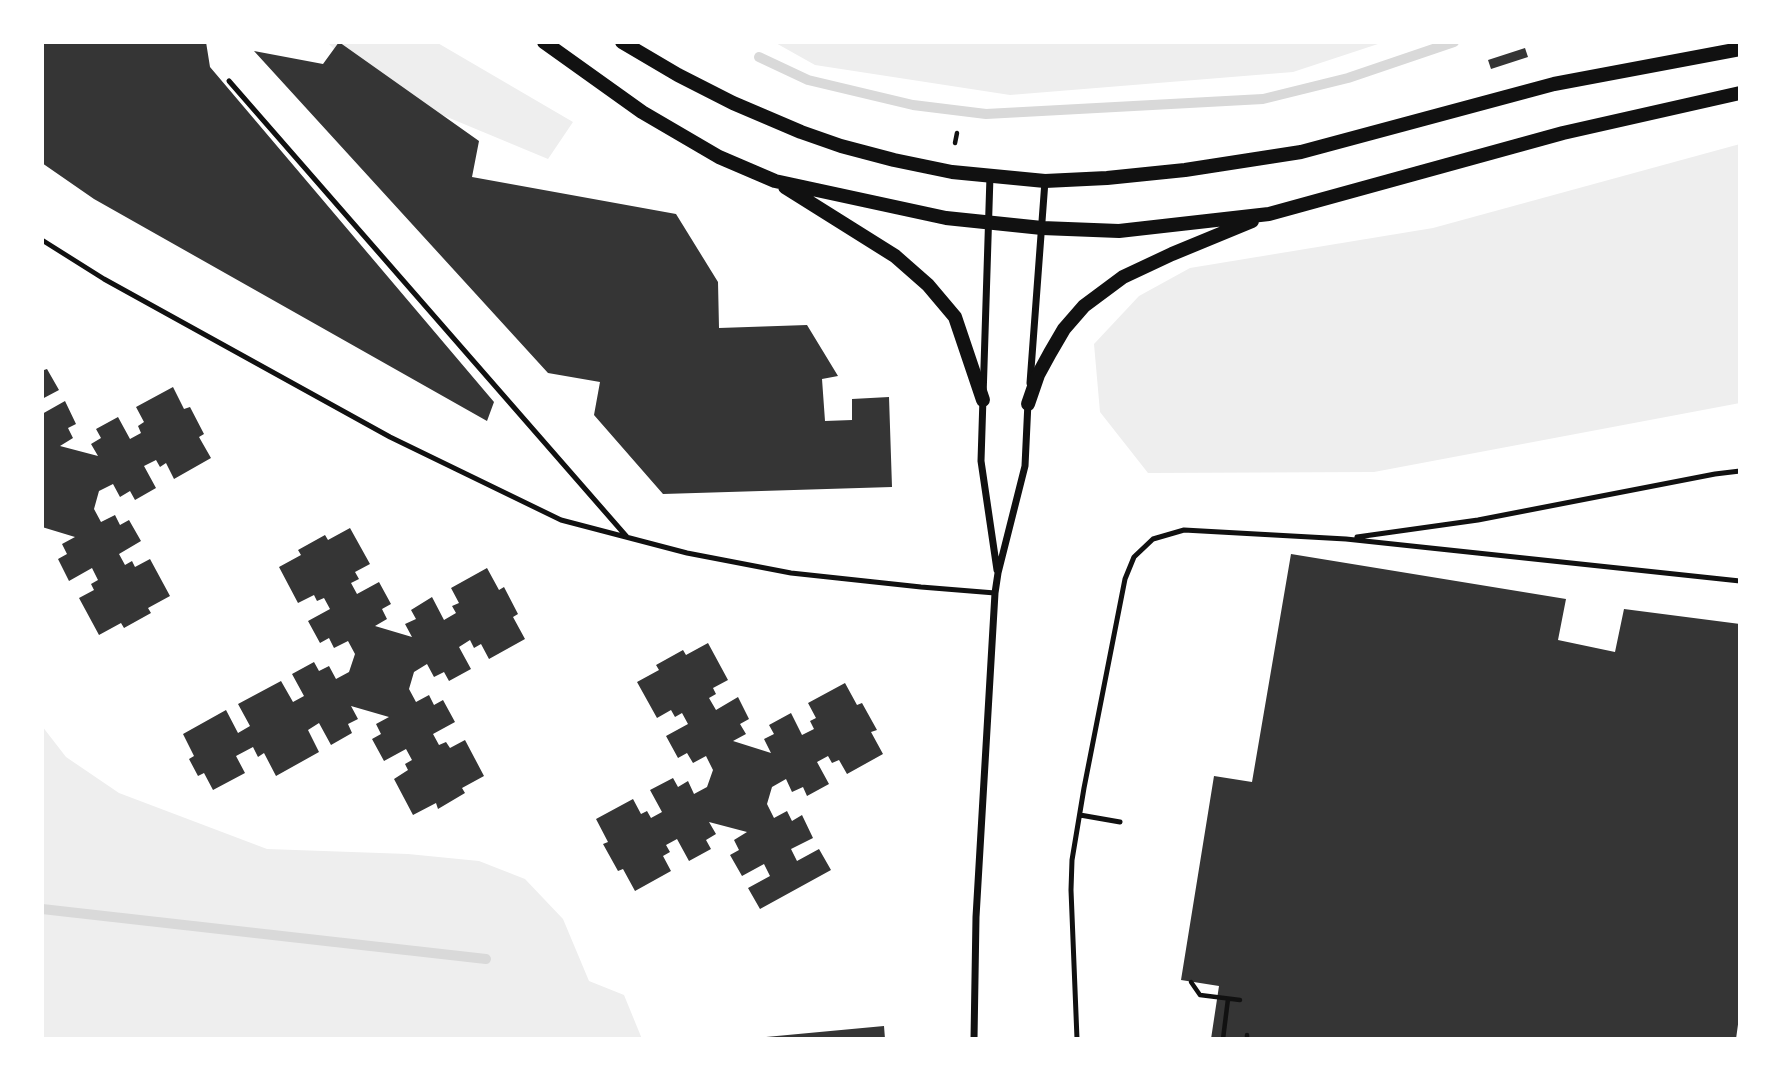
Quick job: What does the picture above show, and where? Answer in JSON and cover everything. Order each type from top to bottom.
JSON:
[{"type":"main road","points":[[544,42],[642,112],[719,157],[775,181],[895,256],[928,285],[955,317],[983,400]]},
{"type":"main road","points":[[622,42],[733,103],[841,146],[952,172],[1045,181],[1185,170],[1301,152],[1554,84],[1740,49]]},
{"type":"main road","points":[[1028,404],[1038,375],[1064,329],[1084,306],[1123,277],[1159,260],[1269,214],[1563,133],[1740,93]]},
{"type":"main road","points":[[775,181],[946,218],[1042,228],[1119,230],[1269,214]]},
{"type":"street","points":[[990,176],[981,461],[998,573]]},
{"type":"street","points":[[974,1039],[976,917],[995,593],[1025,466],[1045,181]]},
{"type":"lane","points":[[229,81],[627,537]]},
{"type":"lane","points":[[42,240],[104,279],[390,438],[561,520],[687,553],[791,572],[995,593]]},
{"type":"lane","points":[[1346,539],[1478,520],[1740,471]]},
{"type":"lane","points":[[1077,1039],[1072,860],[1125,579],[1134,557],[1153,539],[1184,530],[1346,539],[1740,580]]},
{"type":"lane","points":[[1080,815],[1120,821]]},
{"type":"path","points":[[955,143],[957,134]]},
{"type":"path","points":[[1191,982],[1200,995],[1240,1000]]},
{"type":"path","points":[[1223,1039],[1228,999]]},
{"type":"shaded area","points":[[327,42],[436,42],[573,122],[548,159],[411,102],[354,69]]},
{"type":"shaded area","points":[[774,42],[1384,42],[1293,72],[1010,95],[815,65]]},
{"type":"shaded area","points":[[1740,144],[1740,403],[1374,472],[1148,473],[1100,412],[1094,344],[1139,296],[1190,268],[1433,228]]},
{"type":"shaded area","points":[[42,726],[66,757],[119,793],[267,849],[408,854],[479,861],[525,879],[563,919],[589,981],[624,995],[642,1039],[42,1039]]},
{"type":"building","points":[[42,42],[206,42],[210,67],[494,402],[487,421],[94,199],[42,163]]},
{"type":"building","points":[[339,42],[479,141],[472,177],[676,214],[718,282],[719,328],[807,325],[838,376],[822,379],[825,421],[852,420],[852,399],[889,397],[892,487],[663,494],[594,415],[600,382],[548,373],[254,51],[323,64]]},
{"type":"building","points":[[1525,48],[1528,57],[1491,69],[1488,60]]},
{"type":"building","points":[[42,366],[44,370],[47,369],[59,390],[42,399]]},
{"type":"building","points":[[173,387],[184,409],[190,407],[204,434],[199,437],[211,458],[174,479],[166,463],[160,467],[156,460],[144,466],[156,488],[135,500],[130,491],[120,497],[113,484],[99,491],[94,509],[101,522],[115,515],[120,525],[129,520],[141,541],[119,554],[125,565],[132,561],[135,567],[150,559],[170,596],[148,608],[151,613],[124,628],[121,623],[99,635],[79,598],[94,590],[91,584],[98,580],[92,568],[69,581],[58,559],[67,554],[62,544],[75,537],[42,527],[42,414],[65,401],[76,424],[68,428],[73,438],[60,446],[98,456],[91,444],[101,438],[96,429],[118,417],[130,439],[141,433],[138,426],[144,422],[136,407]]},
{"type":"building","points":[[350,528],[370,564],[355,572],[359,579],[351,583],[357,594],[379,582],[391,604],[382,609],[387,619],[375,626],[412,637],[405,624],[416,619],[411,610],[432,597],[444,620],[456,613],[452,606],[459,603],[451,588],[487,568],[499,590],[504,587],[518,614],[513,617],[525,639],[489,659],[481,644],[474,648],[470,640],[459,647],[471,669],[449,681],[444,672],[434,677],[427,664],[414,672],[409,689],[416,702],[429,695],[434,705],[443,700],[455,722],[433,734],[439,745],[446,742],[450,748],[465,740],[484,776],[462,788],[465,793],[438,809],[436,803],[413,815],[394,779],[408,770],[405,764],[412,760],[406,749],[384,761],[372,739],[381,734],[376,724],[389,717],[351,706],[358,719],[348,724],[352,733],[331,745],[319,723],[308,730],[319,752],[276,776],[264,753],[258,757],[253,747],[236,756],[245,773],[213,790],[204,773],[198,776],[189,759],[194,756],[183,734],[226,710],[238,733],[250,726],[238,704],[281,681],[293,702],[304,696],[292,674],[314,662],[319,671],[329,666],[336,679],[349,672],[355,654],[348,641],[334,648],[329,638],[320,643],[308,621],[330,609],[324,598],[317,601],[314,595],[298,603],[279,567],[301,555],[298,550],[325,535],[328,540]]},
{"type":"building","points":[[1291,554],[1566,599],[1558,640],[1615,652],[1624,609],[1740,624],[1740,1010],[1736,1039],[1211,1039],[1219,986],[1181,980],[1214,776],[1252,782]]},
{"type":"building","points":[[708,643],[728,680],[713,688],[716,694],[709,698],[716,710],[738,697],[749,719],[740,724],[746,734],[733,741],[771,753],[764,739],[774,734],[769,725],[791,713],[802,735],[814,729],[810,721],[816,718],[808,703],[845,683],[857,705],[862,703],[877,730],[871,732],[883,754],[847,774],[839,760],[832,763],[828,756],[817,762],[829,784],[807,796],[803,787],[792,792],[786,779],[772,787],[767,804],[774,818],[787,811],[792,821],[802,815],[813,838],[791,849],[797,861],[819,849],[831,870],[760,909],[748,888],[770,876],[764,864],[742,876],[730,855],[739,850],[734,840],[747,832],[709,822],[716,834],[706,840],[711,849],[689,861],[677,839],[666,845],[670,852],[663,856],[671,871],[635,891],[623,869],[618,871],[603,844],[608,842],[596,819],[633,799],[641,814],[647,811],[651,818],[662,812],[650,790],[673,778],[678,787],[688,781],[694,794],[707,787],[713,770],[706,756],[693,763],[687,753],[678,758],[666,736],[688,724],[682,713],[675,717],[671,710],[657,718],[637,682],[659,670],[656,665],[683,650],[686,655]]},
{"type":"building","points":[[884,1026],[885,1039],[766,1039],[766,1037]]},
{"type":"waterway","points":[[759,57],[808,80],[913,105],[986,114],[1263,99],[1348,78],[1454,42]]},
{"type":"waterway","points":[[42,909],[486,959]]}]
